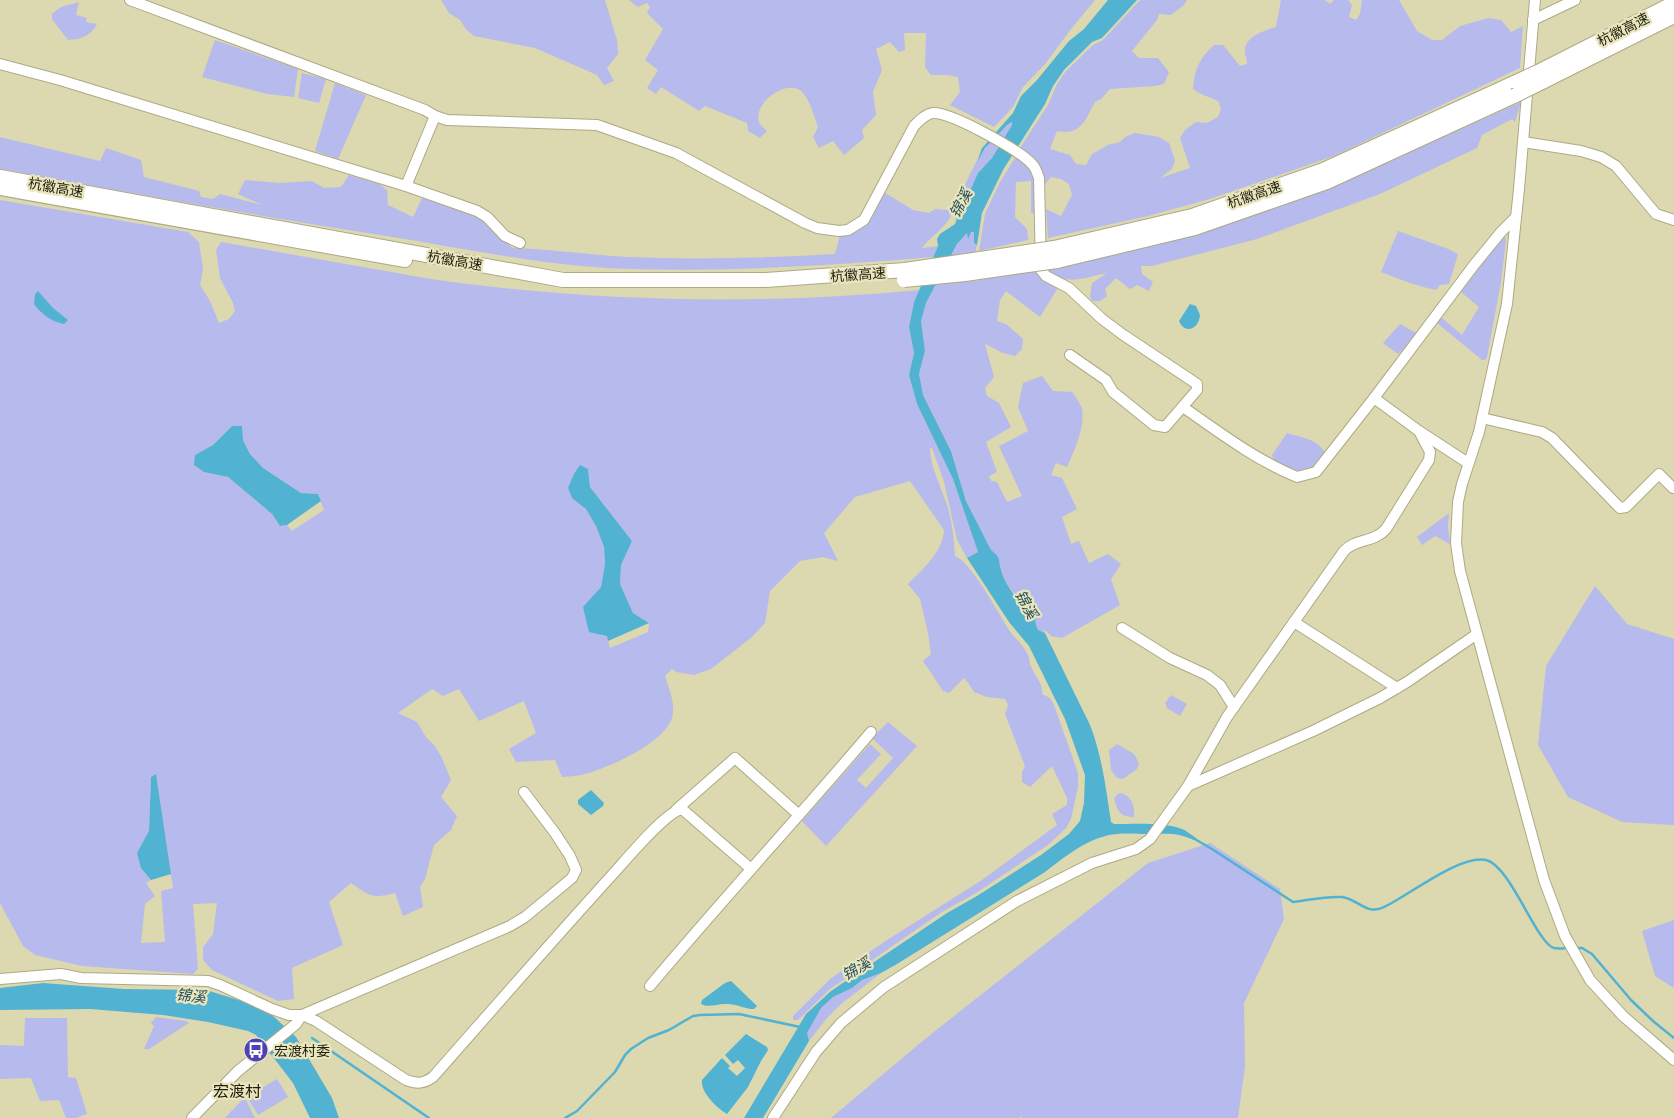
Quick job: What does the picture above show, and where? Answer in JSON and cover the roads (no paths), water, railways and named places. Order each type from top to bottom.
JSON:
[{"type":"highway","name":"杭徽高速","points":[[1542,76],[1674,3]]},
{"type":"highway","name":"杭徽高速","points":[[0,176],[563,280],[766,280],[965,274],[1195,228],[1327,182],[1542,76],[1674,16]]},
{"type":"highway","name":"杭徽高速","points":[[0,188],[561,287],[767,288],[904,275]]},
{"type":"street","points":[[130,0],[407,102],[447,120],[597,124],[676,153],[805,223],[817,228],[839,232],[848,230],[864,220],[914,126],[921,118],[930,113],[941,113],[1019,153],[1034,165],[1039,178],[1041,270],[1046,276],[1068,288],[1102,319],[1122,334],[1197,384],[1197,390],[1164,428],[1154,424],[1113,392],[1106,380],[1070,355]]},
{"type":"street","points":[[1535,0],[1507,304],[1482,418],[1458,502],[1456,543],[1460,571],[1477,634],[1544,880],[1559,922],[1569,944],[1590,980],[1622,1016],[1674,1060]]},
{"type":"street","points":[[1533,20],[1575,0]]},
{"type":"street","points":[[0,64],[60,80],[406,186],[477,211],[487,216],[506,236],[520,243]]},
{"type":"street","points":[[406,186],[435,116]]},
{"type":"street","points":[[1523,142],[1581,151],[1601,157],[1616,166],[1656,214],[1674,220]]},
{"type":"street","points":[[1184,407],[1256,457],[1297,477],[1316,472],[1474,265],[1501,232],[1516,218]]},
{"type":"street","points":[[1374,398],[1419,431],[1468,463]]},
{"type":"street","points":[[1482,418],[1542,432],[1552,438],[1620,508],[1626,507],[1659,474],[1673,488]]},
{"type":"street","points":[[773,1118],[816,1052],[841,1023],[884,988],[1017,901],[1092,863],[1136,849],[1150,839],[1188,786],[1234,707],[1348,547],[1357,542],[1379,537],[1386,529],[1429,460],[1430,452],[1419,431]]},
{"type":"street","points":[[1294,622],[1397,688]]},
{"type":"street","points":[[1122,628],[1170,658],[1207,675],[1220,685],[1234,707]]},
{"type":"street","points":[[1188,786],[1313,731],[1380,698],[1477,634]]},
{"type":"street","points":[[650,986],[750,868],[800,815],[871,732]]},
{"type":"street","points":[[302,1015],[406,1080],[424,1083],[434,1078],[552,941],[648,836],[735,758],[800,815]]},
{"type":"street","points":[[0,979],[61,974],[82,978],[208,982],[220,985],[272,1009],[290,1015],[302,1015],[510,926],[525,917],[572,878],[576,870],[570,856],[524,792]]},
{"type":"street","points":[[676,810],[682,809],[750,868]]},
{"type":"street","points":[[192,1118],[238,1071],[296,1024],[302,1015]]},
{"type":"water","name":"锦溪","points":[[1108,0],[1137,0],[1102,38],[1092,42],[1064,70],[1003,170],[982,213],[977,245],[974,243],[974,232],[971,232],[968,239],[967,233],[957,244],[926,303],[921,321],[925,351],[919,374],[923,395],[951,451],[966,501],[991,550],[998,557],[1002,573],[1009,587],[1021,602],[1031,604],[1038,630],[1045,633],[1090,725],[1101,761],[1111,822],[1114,824],[1167,825],[1184,830],[1196,838],[1194,840],[1171,834],[1117,834],[1097,839],[1079,848],[1045,872],[897,964],[881,973],[862,980],[852,988],[833,997],[821,1008],[807,1033],[809,1041],[763,1118],[744,1118],[806,1014],[831,991],[947,913],[1041,855],[1069,834],[1080,821],[1084,803],[1085,775],[1065,719],[1029,646],[1009,622],[967,558],[978,552],[953,479],[917,404],[909,375],[914,353],[909,327],[914,302],[938,246],[937,239],[940,234],[955,224],[978,173],[992,158],[1012,122],[985,148],[977,162],[982,148],[1013,113],[1021,96],[1037,80],[1069,41],[1084,29]]},
{"type":"water","points":[[38,291],[53,308],[68,320],[64,324],[47,317],[37,308],[34,304],[35,294]]},
{"type":"water","points":[[1190,304],[1196,306],[1200,315],[1197,324],[1188,329],[1179,321]]},
{"type":"water","points":[[232,426],[242,426],[243,440],[250,454],[263,468],[301,493],[318,494],[321,501],[287,525],[280,526],[272,514],[228,477],[204,472],[194,465],[195,455],[213,445]]},
{"type":"water","points":[[580,465],[588,469],[590,487],[632,541],[621,565],[620,584],[633,613],[649,623],[608,641],[607,636],[589,632],[583,607],[601,587],[605,564],[604,547],[596,526],[586,509],[572,498],[568,488]]},
{"type":"water","points":[[156,774],[171,874],[151,880],[141,868],[137,853],[149,831],[151,777]]},
{"type":"water","points":[[591,790],[604,803],[603,806],[591,815],[578,804],[578,800]]},
{"type":"water","points":[[731,981],[757,1006],[754,1009],[729,1004],[710,1006],[701,1004],[702,1000],[725,983]]},
{"type":"water","name":"锦溪","points":[[43,983],[124,989],[206,990],[248,1003],[273,1016],[296,1037],[332,1098],[339,1118],[310,1118],[293,1083],[256,1035],[248,1031],[163,1015],[90,1009],[0,1010],[0,988]]},
{"type":"water","points":[[746,1034],[767,1047],[768,1050],[748,1087],[727,1114],[714,1104],[706,1094],[702,1080],[722,1058],[730,1066],[728,1068],[737,1076],[745,1068],[738,1060],[733,1064],[725,1055]]},
{"type":"waterway","points":[[1193,838],[1293,902],[1342,897],[1373,910],[1394,902],[1434,877],[1462,863],[1486,860],[1495,865],[1504,875],[1547,943],[1554,948],[1570,948]]},
{"type":"waterway","points":[[1575,948],[1582,948],[1592,954],[1631,1000],[1674,1038]]},
{"type":"waterway","points":[[565,1118],[577,1111],[615,1072],[631,1049],[648,1038],[669,1030],[693,1016],[739,1014],[800,1027]]},
{"type":"waterway","points":[[312,1038],[429,1118]]},
{"type":"place","name":"宏渡村委","points":[[256,1050]]},
{"type":"district","name":"宏渡村","points":[[237,1090]]}]
